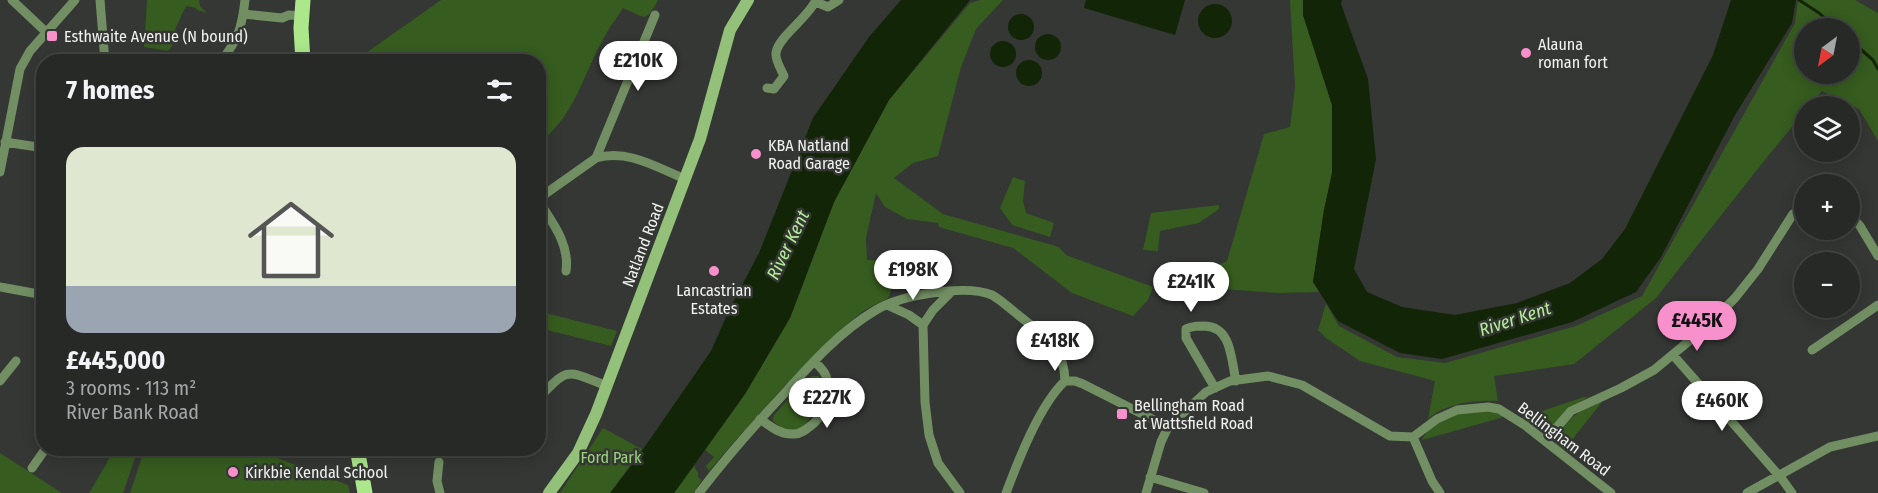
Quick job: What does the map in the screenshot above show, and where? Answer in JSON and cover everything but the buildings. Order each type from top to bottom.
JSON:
[{"type":"main road","points":[[303,0],[303,54]]},
{"type":"main road","points":[[358,456],[365,493]]},
{"type":"street","points":[[12,0],[46,32]]},
{"type":"street","points":[[0,172],[20,69],[30,51],[75,0]]},
{"type":"street","points":[[100,0],[104,54]]},
{"type":"street","points":[[226,54],[236,41],[245,0]]},
{"type":"street","name":"Natland Road","points":[[549,493],[578,453],[607,386],[685,179],[709,109],[730,30],[748,0]]},
{"type":"street","points":[[767,88],[774,88],[784,76],[776,52],[784,37],[798,25],[816,1],[828,7],[839,0]]},
{"type":"street","points":[[243,14],[282,18],[290,15],[302,16]]},
{"type":"street","points":[[596,158],[655,15]]},
{"type":"street","points":[[5,142],[36,147]]},
{"type":"street","points":[[546,193],[596,158],[606,155],[623,155],[685,179]]},
{"type":"street","points":[[546,212],[561,237],[568,261],[566,271]]},
{"type":"street","points":[[1545,441],[1571,411],[1654,370],[1673,355],[1735,298],[1758,269],[1794,213]]},
{"type":"street","points":[[1860,226],[1878,256]]},
{"type":"street","points":[[0,287],[36,294]]},
{"type":"street","points":[[952,291],[933,310],[923,325],[925,402],[929,435],[938,463],[960,493]]},
{"type":"street","points":[[699,493],[760,419],[814,361],[850,329],[877,309],[918,295],[968,291],[991,295],[1012,310],[1055,346],[1062,359],[1065,381],[1054,394],[1032,432],[1006,493]]},
{"type":"street","points":[[887,305],[909,315],[923,325]]},
{"type":"street","points":[[1812,350],[1878,305]]},
{"type":"street","points":[[1215,388],[1186,338],[1186,329],[1193,326],[1212,327],[1222,332],[1227,339],[1236,381]]},
{"type":"street","points":[[1673,355],[1792,493]]},
{"type":"street","points":[[0,381],[15,361]]},
{"type":"street","points":[[760,419],[775,430],[795,435],[809,428],[819,418],[827,405],[829,393],[825,374],[814,361]]},
{"type":"street","points":[[546,391],[562,375],[573,373],[607,386]]},
{"type":"street","points":[[1146,493],[1161,442],[1168,427],[1206,392],[1236,381],[1268,376],[1302,385],[1390,436],[1413,437],[1432,481],[1440,493]]},
{"type":"street","points":[[1065,381],[1083,384],[1168,427]]},
{"type":"street","name":"Bellingham Road","points":[[1413,437],[1446,414],[1470,407],[1488,406],[1499,409],[1545,441],[1611,493]]},
{"type":"street","points":[[1748,493],[1830,447],[1878,436]]},
{"type":"street","points":[[32,468],[40,456]]},
{"type":"street","points":[[439,462],[437,481],[440,493]]},
{"type":"street","points":[[1150,477],[1204,493]]},
{"type":"street","points":[[1594,493],[1600,485]]},
{"type":"green space","points":[[147,0],[199,0],[200,6],[207,13],[186,6],[176,27],[172,46],[168,51],[144,47]]},
{"type":"green space","points":[[441,0],[658,0],[650,13],[644,17],[623,8],[609,29],[570,107],[562,120],[546,136],[546,54],[397,54],[395,52],[393,54],[364,54]]},
{"type":"green space","points":[[980,0],[1003,0],[976,29],[961,67],[938,156],[913,163],[894,178],[943,214],[1059,247],[1066,255],[1153,287],[1148,300],[1133,316],[1072,293],[1013,248],[939,227],[938,223],[907,219],[885,207],[876,193],[866,238],[867,260],[890,261],[891,285],[888,298],[856,316],[822,348],[709,471],[706,466],[714,457],[705,450],[745,394],[790,318],[834,202],[889,100],[970,3]]},
{"type":"green space","points":[[1290,0],[1303,0],[1303,15],[1332,105],[1332,173],[1313,282],[1319,292],[1278,293],[1195,287],[1196,275],[1227,261],[1264,134],[1290,127],[1295,87]]},
{"type":"green space","points":[[1798,0],[1855,0],[1878,13],[1878,141],[1860,111],[1860,96],[1832,96],[1822,91],[1818,96],[1794,96],[1794,124],[1656,298],[1574,364],[1494,376],[1498,401],[1480,401],[1452,406],[1428,419],[1435,381],[1360,361],[1318,330],[1326,304],[1339,326],[1397,357],[1445,363],[1576,326],[1642,296],[1794,25],[1794,84],[1860,84],[1860,18],[1796,18]]},
{"type":"green space","points":[[1013,177],[1025,181],[1023,201],[1026,213],[1054,223],[1050,237],[1012,225],[1000,208]]},
{"type":"green space","points":[[1219,205],[1219,209],[1199,223],[1160,231],[1158,251],[1143,250],[1151,213]]},
{"type":"green space","points":[[546,312],[617,331],[611,346],[546,330]]},
{"type":"green space","points":[[812,376],[823,379],[825,401],[799,431],[780,427],[772,419],[775,414]]},
{"type":"green space","points":[[1588,397],[1572,407],[1545,436],[1521,418]]},
{"type":"green space","points":[[1605,398],[1564,450],[1555,443],[1554,438],[1571,419],[1582,410]]},
{"type":"green space","points":[[1462,411],[1496,412],[1504,417],[1422,440],[1431,428],[1450,415]]},
{"type":"green space","name":"Ford Park","points":[[603,428],[642,449],[610,493],[560,493]]},
{"type":"green space","points":[[0,453],[62,493],[0,493]]},
{"type":"green space","points":[[110,456],[136,456],[123,493],[89,493]]},
{"type":"green space","name":"Kirkbie Kendal School","points":[[142,456],[272,456],[348,485],[350,493],[130,493]]},
{"type":"green space","points":[[694,466],[698,477],[702,480],[693,493],[674,493]]},
{"type":"water","name":"River Kent","points":[[901,0],[970,0],[889,100],[834,202],[790,318],[745,394],[674,493],[610,493],[635,461],[711,351],[730,308],[759,253],[813,118],[869,37]]},
{"type":"water","points":[[1086,0],[1185,0],[1175,35],[1084,8]]},
{"type":"water","name":"River Kent","points":[[1303,0],[1342,0],[1341,4],[1368,79],[1376,159],[1354,269],[1367,292],[1402,307],[1455,315],[1517,303],[1570,283],[1602,259],[1625,229],[1713,55],[1731,0],[1796,0],[1792,23],[1735,115],[1661,257],[1636,292],[1572,322],[1442,359],[1400,353],[1338,321],[1313,282],[1332,173],[1332,105],[1303,15]]},
{"type":"water","points":[[1215,4],[1227,9],[1232,21],[1227,33],[1215,38],[1203,33],[1198,21],[1203,9]]},
{"type":"water","points":[[1021,14],[1030,18],[1034,27],[1030,36],[1021,40],[1012,36],[1008,27],[1012,18]]},
{"type":"water","points":[[1048,34],[1057,38],[1061,47],[1057,56],[1048,60],[1039,56],[1035,47],[1039,38]]},
{"type":"water","points":[[1003,41],[1012,45],[1016,54],[1012,63],[1003,67],[994,63],[990,54],[994,45]]},
{"type":"water","points":[[1029,60],[1038,64],[1042,73],[1038,82],[1029,86],[1020,82],[1016,73],[1020,64]]},
{"type":"waterway","points":[[1799,0],[1825,18]]},
{"type":"waterway","points":[[1860,49],[1873,60],[1878,69]]},
{"type":"place","name":"Esthwaite Avenue (N bound)","points":[[52,36]]},
{"type":"place","name":"Alauna roman fort","points":[[1526,53]]},
{"type":"place","name":"KBA Natland Road Garage","points":[[756,154]]},
{"type":"place","name":"Lancastrian Estates","points":[[714,271]]},
{"type":"place","name":"Bellingham Road at Wattsfield Road","points":[[1122,414]]},
{"type":"place","name":"Kirkbie Kendal School","points":[[233,472]]}]
